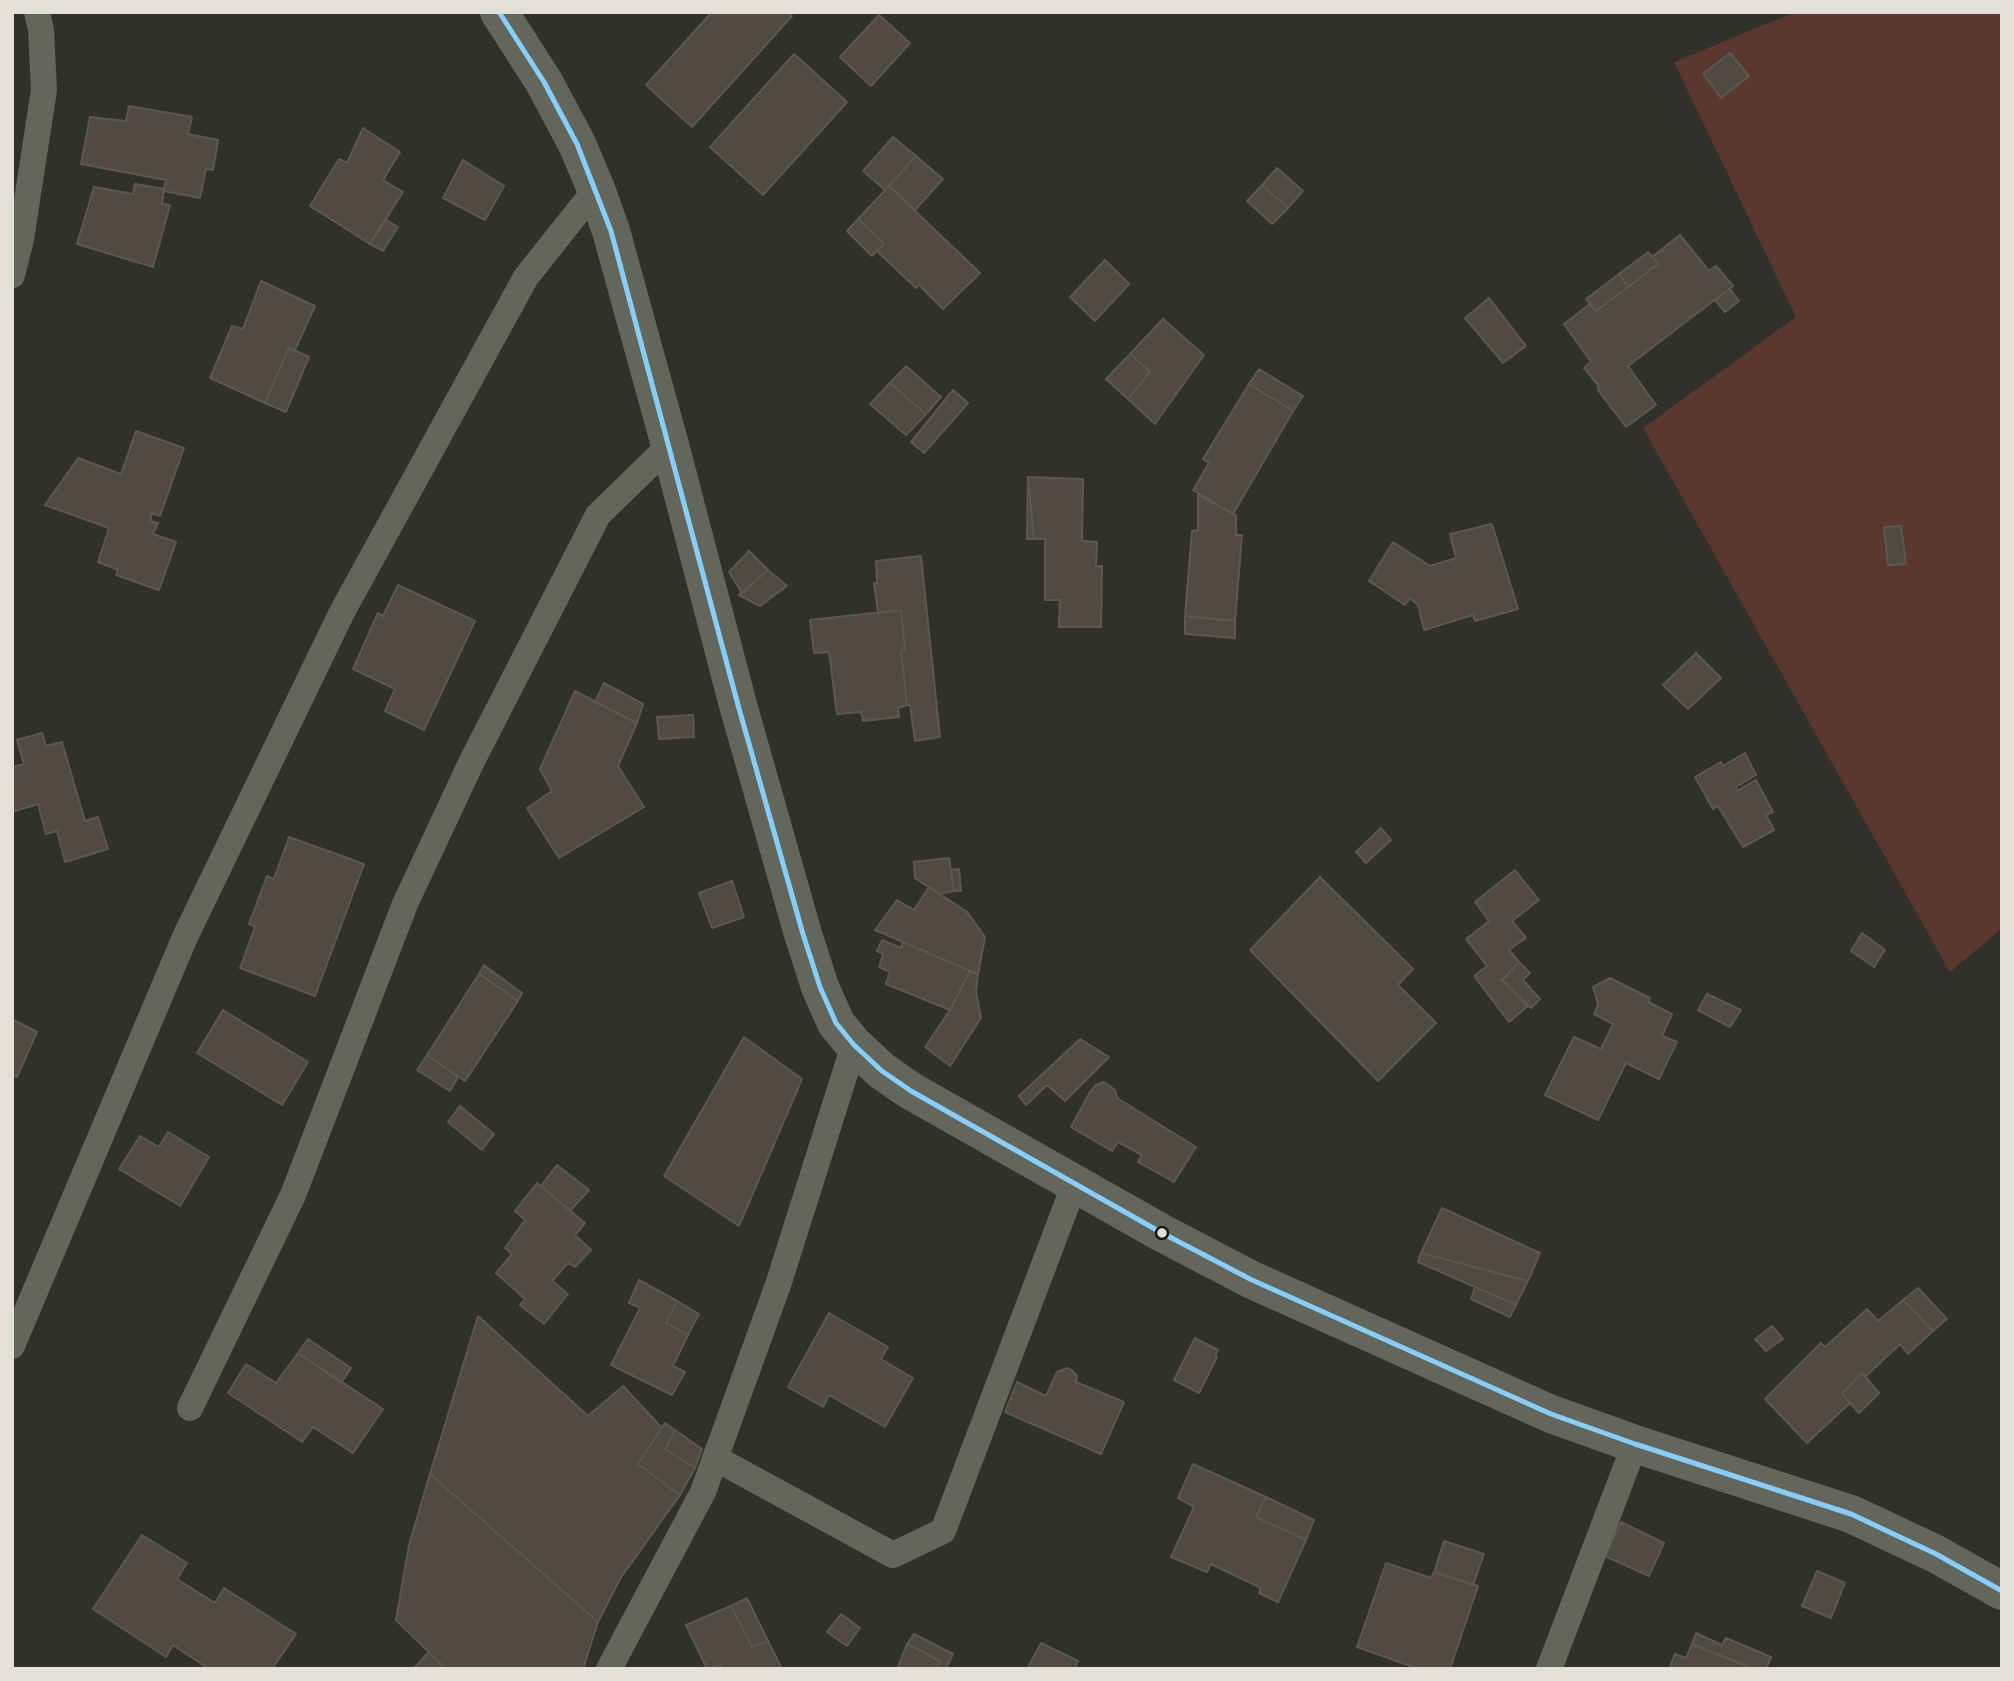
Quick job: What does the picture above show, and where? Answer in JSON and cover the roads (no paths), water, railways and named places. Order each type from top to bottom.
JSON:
[{"type":"street","points":[[499,12],[544,82],[577,144],[596,189],[670,445],[738,705],[803,934],[820,987],[836,1023],[853,1045],[912,1091],[1162,1233],[1252,1280],[1551,1413],[1635,1444],[1851,1514],[1937,1554],[2002,1591]]},
{"type":"lane","points":[[12,275],[21,239],[44,90],[41,30],[37,12]]},
{"type":"lane","points":[[12,1346],[185,937],[342,612],[526,277],[596,189]]},
{"type":"lane","points":[[190,1408],[293,1195],[405,904],[471,763],[598,515],[670,445]]},
{"type":"lane","points":[[609,1669],[703,1492],[778,1285],[853,1045]]},
{"type":"lane","points":[[715,1458],[893,1555],[943,1531],[1075,1183]]},
{"type":"lane","points":[[1549,1669],[1635,1444]]}]
